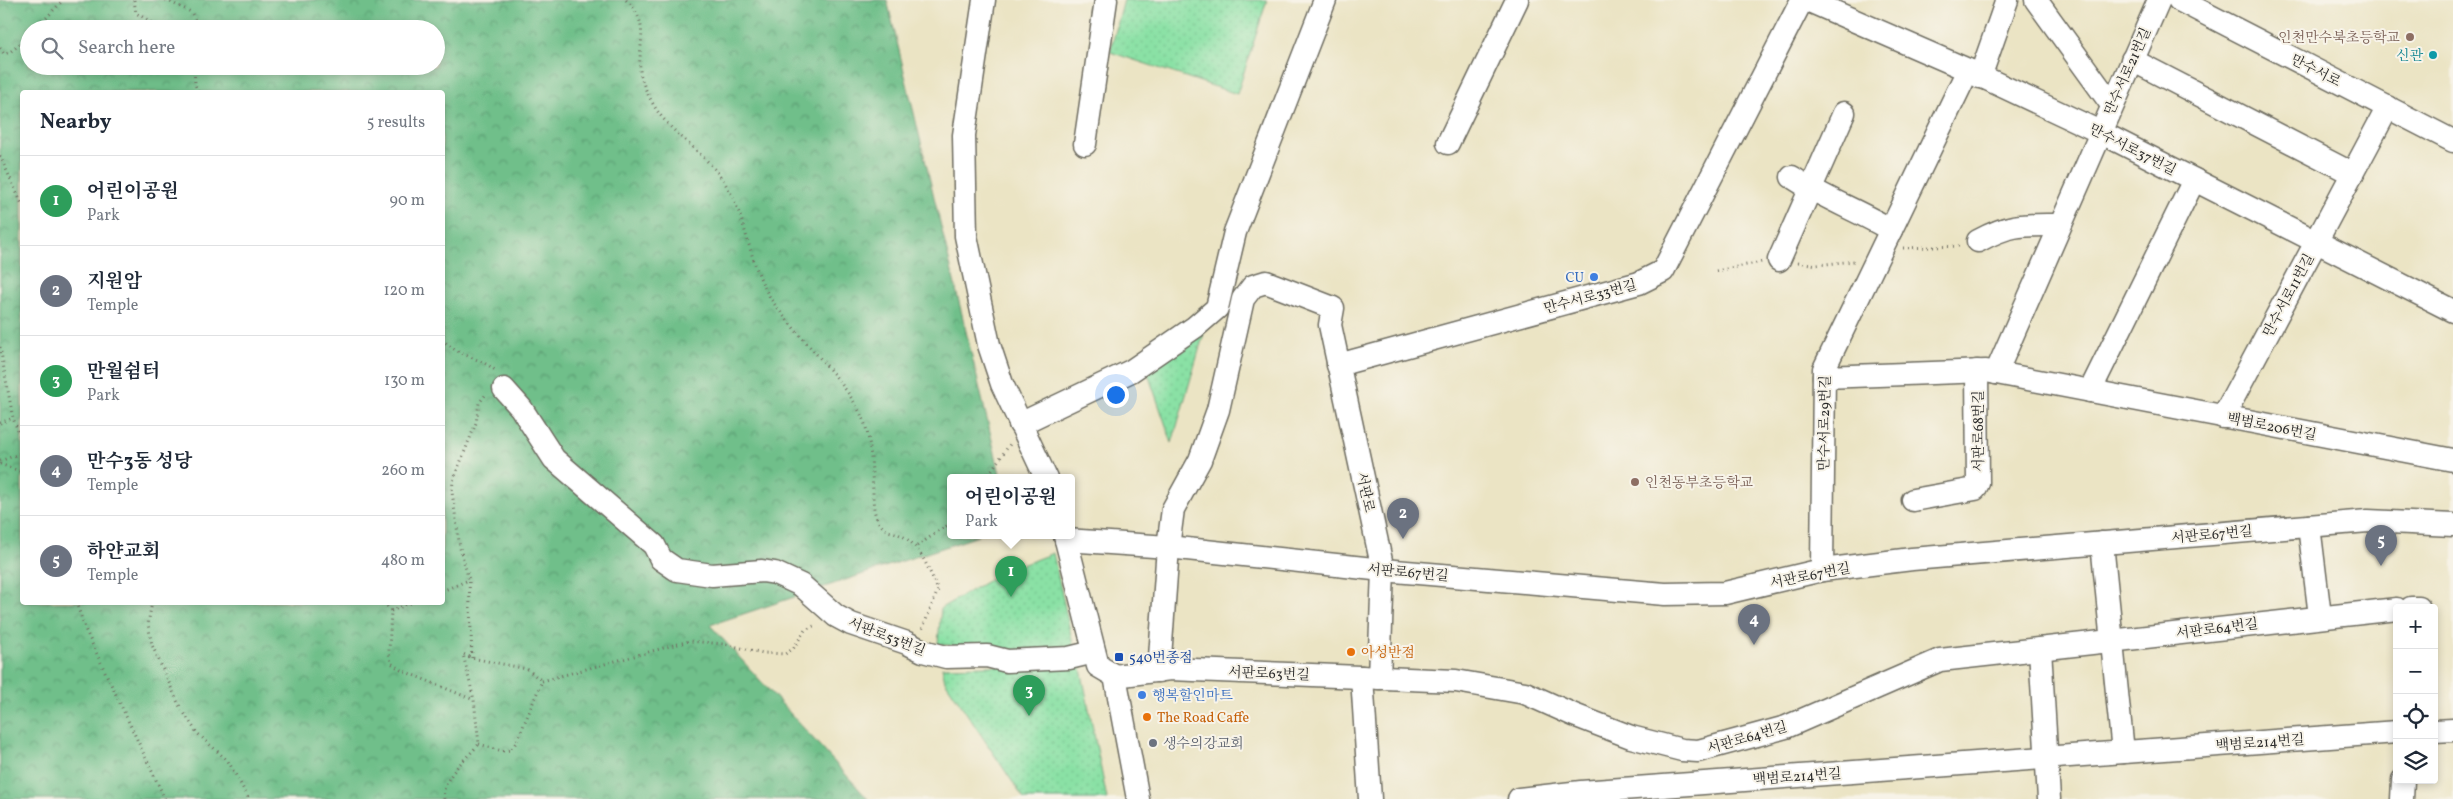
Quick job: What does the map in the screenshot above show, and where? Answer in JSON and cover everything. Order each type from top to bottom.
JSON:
[{"type":"street","points":[[984,0],[964,135],[966,236],[989,344],[1002,384],[1044,474]]},
{"type":"street","points":[[1085,144],[1106,0]]},
{"type":"street","points":[[1020,424],[1131,371],[1195,327],[1217,308],[1235,232],[1325,0]]},
{"type":"street","points":[[1448,143],[1517,0]]},
{"type":"street","name":"만수서로33번길","points":[[1338,365],[1639,283],[1663,271],[1802,0]]},
{"type":"street","name":"만수서로37번길","points":[[1807,0],[2100,132],[2453,311]]},
{"type":"street","name":"만수서로29번길","points":[[1822,570],[1824,369],[1891,230],[1974,74],[2007,0]]},
{"type":"street","points":[[2036,0],[2112,105]]},
{"type":"street","name":"만수서로21번길","points":[[1987,372],[2060,225],[2159,0]]},
{"type":"street","name":"만수서로","points":[[2179,0],[2453,141]]},
{"type":"street","points":[[2132,60],[2353,174]]},
{"type":"street","name":"만수서로11번길","points":[[2223,417],[2388,108]]},
{"type":"street","points":[[1779,260],[1844,113]]},
{"type":"street","points":[[1792,177],[1810,190],[1860,212],[1891,230]]},
{"type":"street","points":[[2090,391],[2194,180]]},
{"type":"street","points":[[1978,241],[2001,228],[2018,225],[2060,225]]},
{"type":"street","name":"서판로","points":[[1168,547],[1173,509],[1200,460],[1218,410],[1243,299],[1253,286],[1266,282],[1334,308],[1330,325],[1383,570],[1370,678],[1370,799]]},
{"type":"street","name":"백범로206번길","points":[[1824,377],[1987,372],[2453,460]]},
{"type":"street","name":"서판로68번길","points":[[1913,500],[1975,489],[1978,483],[1987,372]]},
{"type":"street","name":"서판로53번길","points":[[498,383],[521,408],[554,459],[654,545],[661,558],[677,570],[712,575],[762,571],[776,573],[801,585],[836,616],[851,624],[946,657],[986,656],[1007,661],[1069,658],[1094,652]]},
{"type":"street","name":"서판로67번길","points":[[1075,539],[1383,570],[1665,594],[1724,593],[1822,570],[1912,559],[2368,522],[2453,525]]},
{"type":"street","points":[[2309,526],[2320,616]]},
{"type":"street","points":[[1065,539],[1098,666],[1115,676],[1138,799]]},
{"type":"street","points":[[2102,543],[2123,752]]},
{"type":"street","points":[[1159,671],[1168,547]]},
{"type":"street","name":"서판로64번길","points":[[1370,678],[1456,681],[1525,693],[1574,715],[1631,736],[1682,750],[1698,751],[1786,726],[1915,669],[1940,660],[2320,616],[2393,609]]},
{"type":"street","points":[[2040,649],[2049,799]]},
{"type":"street","name":"서판로63번길","points":[[1115,676],[1159,671],[1370,678]]},
{"type":"street","points":[[2438,731],[2453,730]]},
{"type":"street","name":"백범로214번길","points":[[1519,799],[1581,792],[2393,732]]},
{"type":"street","points":[[2402,799],[2403,784]]},
{"type":"path","points":[[44,20],[63,0]]},
{"type":"path","points":[[134,0],[136,13],[148,20]]},
{"type":"path","points":[[166,0],[191,12],[195,20]]},
{"type":"path","points":[[626,0],[635,12],[644,34],[640,72],[651,101],[670,125],[704,156],[723,180],[738,211],[756,265],[772,300],[794,332],[838,381],[862,417],[870,443],[873,505],[877,519],[887,531],[897,532],[917,546],[938,590],[915,647]]},
{"type":"path","points":[[0,48],[4,54],[20,44]]},
{"type":"path","points":[[194,75],[194,84],[197,90]]},
{"type":"path","points":[[0,156],[20,200]]},
{"type":"path","points":[[1716,272],[1748,264],[1779,260],[1817,264],[1878,257],[1909,247],[1963,246],[1978,241]]},
{"type":"path","points":[[445,342],[459,354],[489,365],[498,383],[479,403],[476,424],[453,481],[460,548],[469,580],[472,658]]},
{"type":"path","points":[[0,347],[13,418],[20,437]]},
{"type":"path","points":[[0,423],[13,418]]},
{"type":"path","points":[[989,474],[1007,449],[1020,424]]},
{"type":"path","points":[[0,462],[20,455]]},
{"type":"path","points":[[0,462],[20,471]]},
{"type":"path","points":[[917,546],[947,525]]},
{"type":"path","points":[[445,590],[469,580]]},
{"type":"path","points":[[542,682],[689,641],[724,644],[763,654],[785,654],[793,649],[805,630],[817,623],[812,595]]},
{"type":"path","points":[[77,605],[86,631],[165,799]]},
{"type":"path","points":[[151,605],[148,624],[152,645],[179,705],[197,733],[228,761],[249,799]]},
{"type":"path","points":[[386,605],[391,611],[389,651],[391,663],[401,670],[474,700]]},
{"type":"path","points":[[391,611],[406,605]]},
{"type":"path","points":[[444,799],[444,786],[479,744],[474,700],[463,654],[472,658],[527,669],[542,682]]},
{"type":"path","points":[[479,744],[502,751],[514,748],[542,682]]},
{"type":"green space","points":[[0,0],[887,0],[1000,474],[947,474],[947,539],[969,539],[710,625],[868,799],[0,799]]},
{"type":"green space","points":[[1124,0],[1267,0],[1237,94],[1110,52]]},
{"type":"green space","points":[[1204,333],[1172,443],[1146,368]]},
{"type":"green space","points":[[1053,553],[1074,649],[1011,652],[938,644],[941,608],[1001,573]]},
{"type":"green space","points":[[1080,664],[1107,799],[1024,799],[945,681],[942,667]]},
{"type":"place","name":"인천만수북초등학교","points":[[2410,37]]},
{"type":"place","name":"신관","points":[[2433,55]]},
{"type":"place","name":"CU","points":[[1594,277]]},
{"type":"place","name":"인천동부초등학교","points":[[1635,482]]},
{"type":"place","name":"지원암","points":[[1403,539]]},
{"type":"place","name":"하얀교회","points":[[2381,566]]},
{"type":"place","name":"어린이공원","points":[[1011,597]]},
{"type":"place","name":"만수3동 성당","points":[[1754,645]]},
{"type":"place","name":"아성반점","points":[[1351,652]]},
{"type":"place","name":"540번종점","points":[[1119,657]]},
{"type":"place","name":"행복할인마트","points":[[1142,695]]},
{"type":"place","name":"만월쉼터","points":[[1029,716]]},
{"type":"place","name":"The Road Caffe","points":[[1147,717]]},
{"type":"place","name":"생수의강교회","points":[[1153,743]]}]
